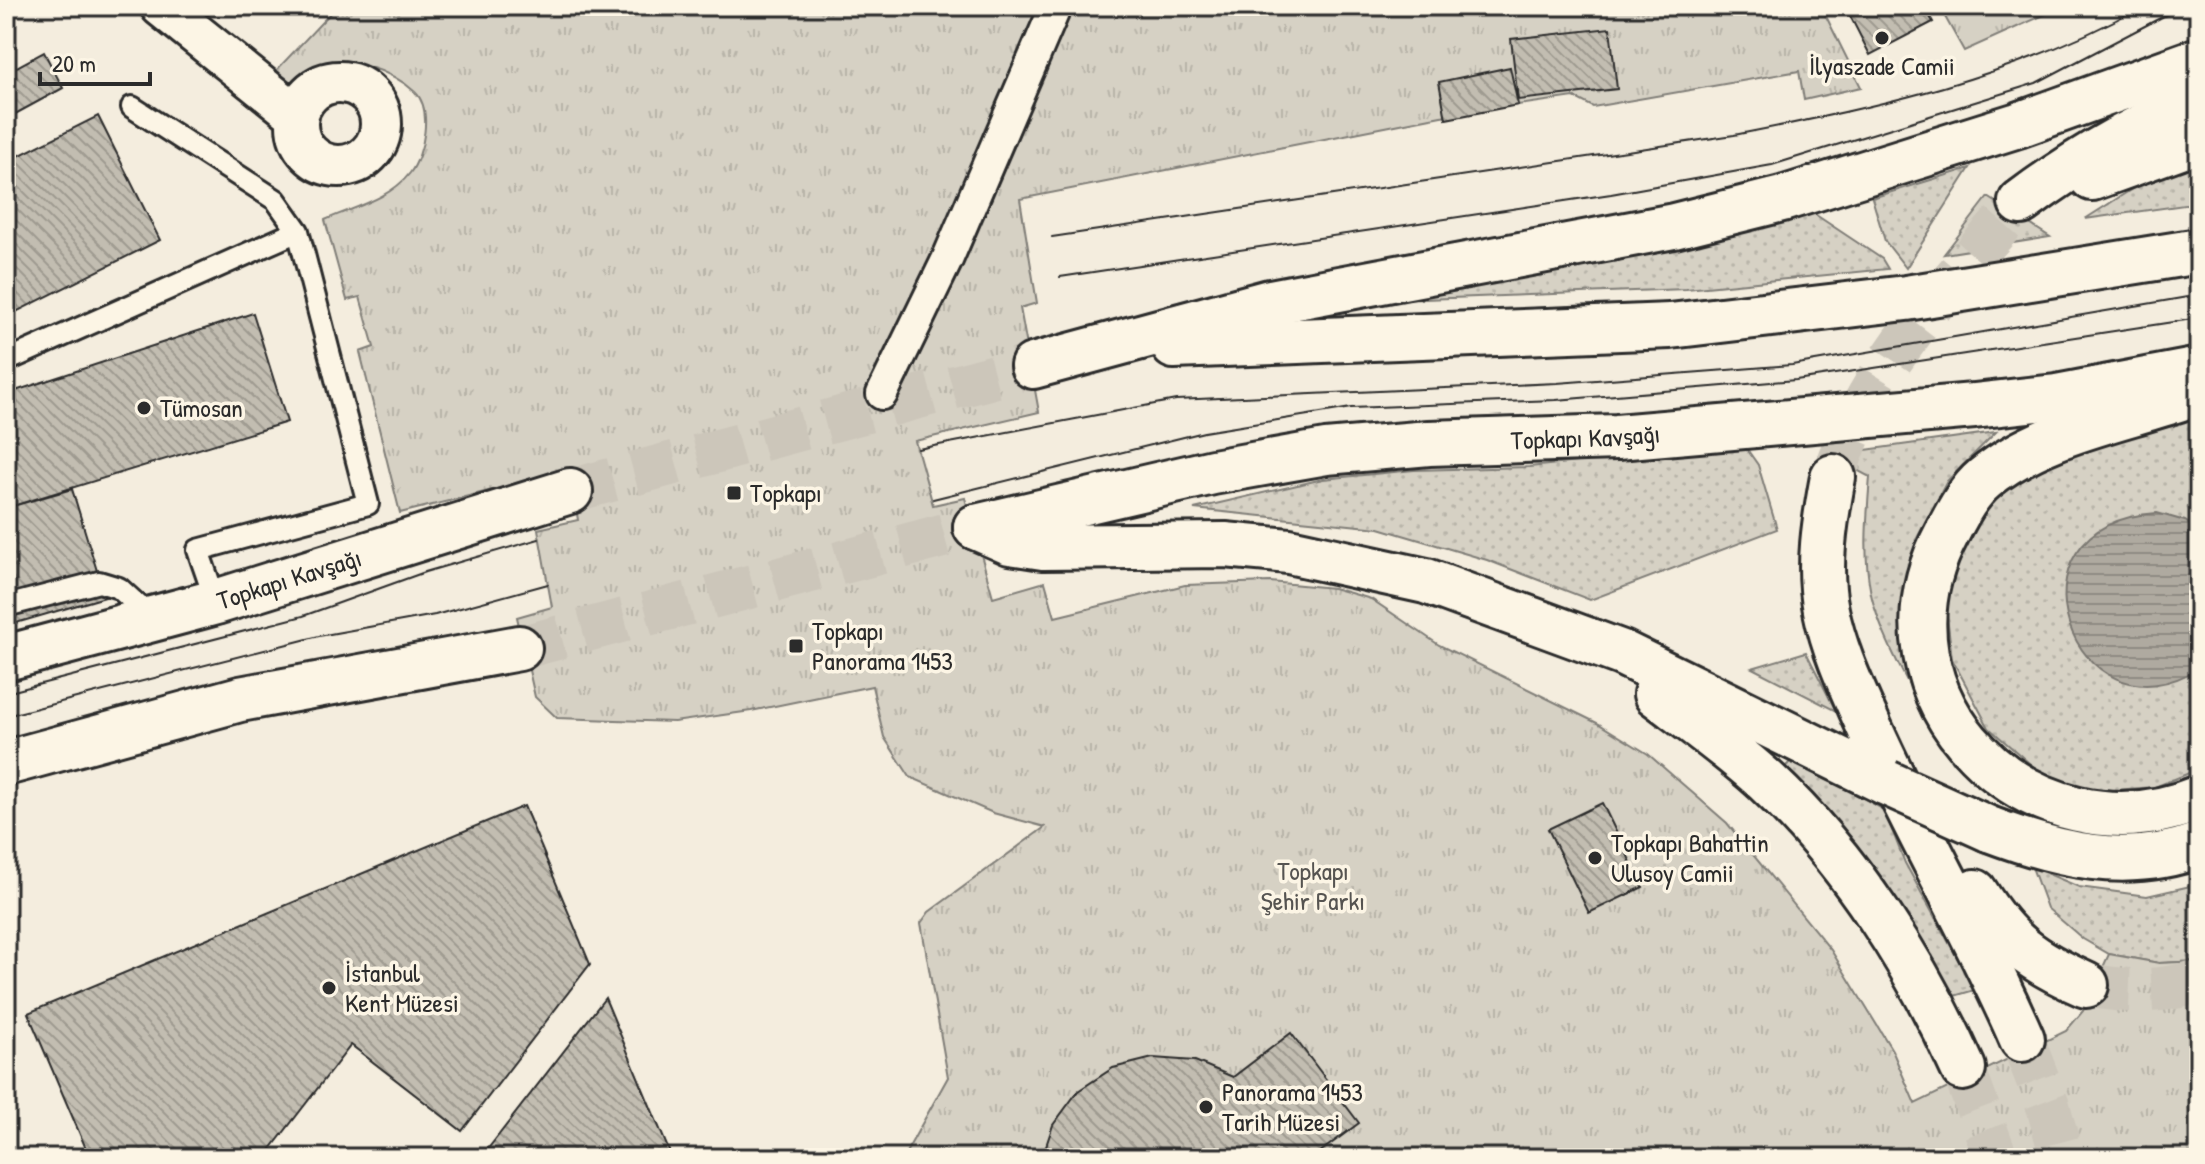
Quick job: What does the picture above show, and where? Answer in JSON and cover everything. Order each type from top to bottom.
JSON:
[{"type":"main road","points":[[2199,60],[2018,125],[1782,199],[1580,245],[1270,302],[1033,366],[1133,350],[1267,340],[1670,326],[1906,298],[2199,251]]},
{"type":"main road","points":[[2199,101],[2121,136],[2069,166],[2021,202],[2199,139]]},
{"type":"main road","name":"Topkapı Kavşağı","points":[[1579,639],[1439,585],[1347,561],[1225,545],[1043,547],[1010,542],[976,527],[1213,472],[1326,452],[1429,443],[1644,435],[1974,406],[2056,397],[2199,370]]},
{"type":"main road","points":[[2199,392],[2052,440],[2012,459],[1983,480],[1962,507],[1931,564],[1924,596],[1923,637],[1941,703],[1958,731],[1981,758],[2023,790],[2074,809],[2116,816],[2158,813],[2199,798]]},
{"type":"main road","points":[[1833,477],[1822,559],[1825,608],[1838,653],[1885,770],[1996,981],[2022,1039]]},
{"type":"main road","name":"Topkapı Kavşağı","points":[[6,658],[216,602],[570,491]]},
{"type":"main road","points":[[1579,639],[1622,653],[1885,770],[1989,829],[2080,858],[2125,859],[2178,853],[2199,845]]},
{"type":"main road","points":[[1579,639],[1723,742],[1770,784],[1861,890],[1944,1025],[1963,1068]]},
{"type":"main road","points":[[6,763],[240,699],[519,648]]},
{"type":"main road","points":[[1885,770],[1942,824],[1973,889],[2015,946],[2043,966],[2086,985]]},
{"type":"street","points":[[161,6],[298,116]]},
{"type":"street","points":[[882,394],[947,260],[1056,6]]},
{"type":"lane","points":[[132,107],[276,200],[298,231],[368,504],[198,550],[216,602]]},
{"type":"lane","points":[[6,361],[298,231]]},
{"type":"lane","points":[[6,606],[99,582],[119,588],[154,620]]},
{"type":"green space","name":"Topkapı Şehir Parkı","points":[[337,6],[1821,6],[1861,87],[1804,100],[1799,71],[1593,107],[1574,97],[1441,116],[1020,199],[1037,303],[1020,308],[1039,412],[915,441],[933,505],[965,498],[993,597],[1045,582],[1055,617],[1185,585],[1270,582],[1333,588],[1371,599],[1439,645],[1599,724],[1648,754],[1727,823],[1831,950],[1892,1050],[1915,1104],[2066,1031],[2083,1011],[2109,954],[2159,963],[2199,961],[2199,1158],[903,1158],[948,1077],[921,923],[929,912],[1045,827],[993,813],[910,777],[884,737],[872,686],[751,711],[674,722],[557,718],[535,697],[517,617],[552,607],[538,529],[578,520],[570,471],[400,513],[360,352],[374,347],[360,297],[347,300],[325,220],[382,196],[402,182],[419,155],[424,132],[424,109],[421,100],[406,84],[382,71],[355,64],[329,63],[318,67],[289,90],[270,77]]},
{"type":"green space","points":[[1939,6],[2064,6],[1964,51]]},
{"type":"green space","points":[[2199,155],[2199,203],[2085,219],[2173,163]]},
{"type":"green space","points":[[1970,168],[1906,268],[1885,241],[1872,198]]},
{"type":"green space","points":[[1988,197],[2050,237],[1944,254]]},
{"type":"green space","points":[[1813,213],[1882,259],[1888,269],[1686,289],[1347,302],[1581,263]]},
{"type":"green space","points":[[2199,403],[2199,769],[2155,787],[2087,792],[2037,770],[1989,728],[1952,659],[1943,580],[2016,455]]},
{"type":"green space","points":[[1996,432],[1947,481],[1916,540],[1906,601],[1969,766],[1952,762],[1906,680],[1877,614],[1867,565],[1870,477],[1829,455]]},
{"type":"green space","points":[[1744,445],[1758,465],[1777,529],[1590,600],[1487,560],[1379,528],[1194,509],[1323,479],[1414,470],[1529,467]]},
{"type":"green space","points":[[1806,652],[1836,711],[1752,668]]},
{"type":"green space","points":[[1793,759],[1884,810],[1905,863],[1975,990],[1954,996],[1876,877],[1833,821],[1785,767]]},
{"type":"green space","points":[[2032,867],[2079,887],[2147,896],[2199,884],[2199,961],[2159,963],[2109,954],[2083,939],[2047,908]]},
{"type":"shaded area","points":[[2157,513],[2185,521],[2199,530],[2199,668],[2155,684],[2116,679],[2087,657],[2069,624],[2065,588],[2076,553],[2106,526]]},
{"type":"building","name":"İlyaszade Camii","points":[[1845,6],[1924,6],[1933,22],[1870,55]]},
{"type":"building","points":[[1610,28],[1617,89],[1518,100],[1511,39]]},
{"type":"building","points":[[6,52],[15,68],[44,52],[63,88],[6,119]]},
{"type":"building","points":[[1510,67],[1518,105],[1446,119],[1439,82]]},
{"type":"building","points":[[98,116],[160,240],[6,317],[6,162]]},
{"type":"building","name":"Tümosan","points":[[253,313],[287,422],[6,508],[6,394]]},
{"type":"building","points":[[72,489],[105,597],[6,626],[6,508]]},
{"type":"building","name":"Topkapı Bahattin Ulusoy Camii","points":[[1602,803],[1643,887],[1589,913],[1548,829]]},
{"type":"building","name":"İstanbul Kent Müzesi","points":[[524,806],[590,964],[462,1131],[351,1045],[264,1158],[90,1158],[28,1013]]},
{"type":"building","points":[[605,998],[672,1158],[481,1158],[487,1150]]},
{"type":"building","name":"Panorama 1453 Tarih Müzesi","points":[[1291,1033],[1359,1123],[1312,1158],[1042,1158],[1053,1125],[1078,1091],[1113,1068],[1153,1058],[1195,1061],[1233,1077]]},
{"type":"tunnel","points":[[1833,477],[1848,437],[1888,364],[1938,297],[2021,202]]},
{"type":"tunnel","points":[[570,491],[1033,366]]},
{"type":"tunnel","points":[[519,648],[976,527]]},
{"type":"tunnel","points":[[2086,985],[2143,990],[2199,981]]},
{"type":"tunnel","points":[[2022,1039],[2048,1106],[2062,1158]]},
{"type":"tunnel","points":[[1963,1068],[1996,1158]]},
{"type":"tram line","points":[[1052,237],[1787,125],[1891,101],[1994,71],[2094,31],[2142,6]]},
{"type":"tram line","points":[[1060,277],[1611,194],[1772,165],[2036,83],[2183,6]]},
{"type":"tram line","points":[[918,449],[1176,400],[1557,383],[1792,365],[2199,295]]},
{"type":"tram line","points":[[933,499],[1204,432],[1351,408],[1556,400],[1796,380],[2199,318]]},
{"type":"tram line","points":[[6,693],[303,616],[425,572],[539,539]]},
{"type":"tram line","points":[[6,716],[319,636],[435,615],[548,584]]},
{"type":"place","name":"İlyaszade Camii","points":[[1882,38]]},
{"type":"place","name":"Tümosan","points":[[144,408]]},
{"type":"place","name":"Topkapı","points":[[734,493]]},
{"type":"place","name":"Topkapı Panorama 1453","points":[[796,646]]},
{"type":"place","name":"Topkapı Bahattin Ulusoy Camii","points":[[1595,858]]},
{"type":"place","name":"İstanbul Kent Müzesi","points":[[329,988]]},
{"type":"place","name":"Panorama 1453 Tarih Müzesi","points":[[1206,1107]]}]
